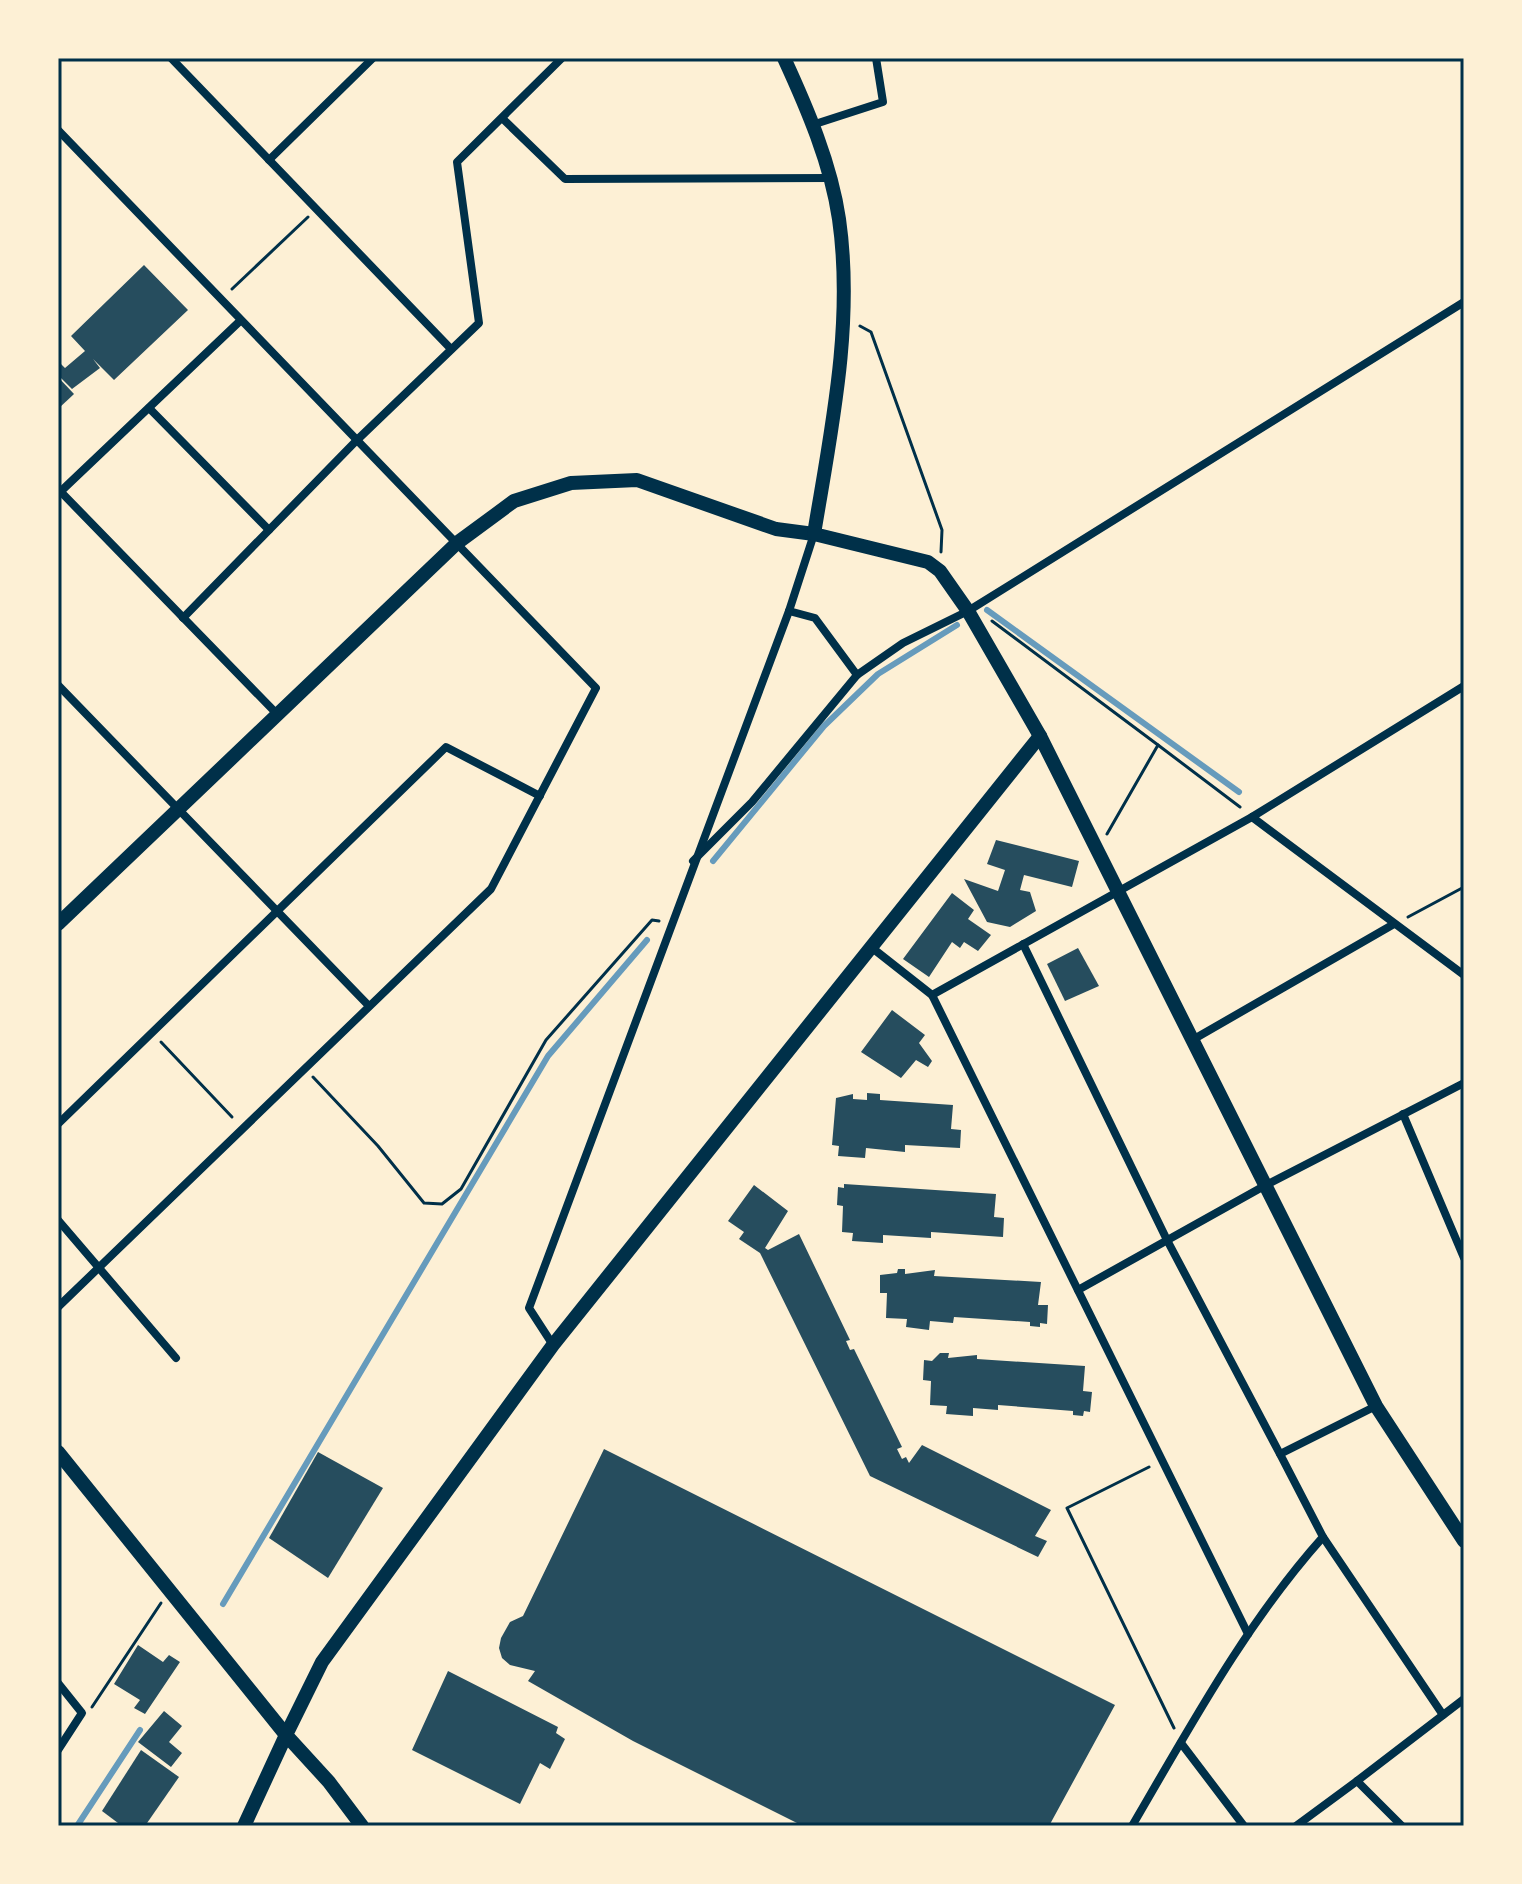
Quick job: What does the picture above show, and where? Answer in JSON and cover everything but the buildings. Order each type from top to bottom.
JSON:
[{"type":"street","points":[[269,160],[373,58]]},
{"type":"street","points":[[183,618],[356,441],[479,323],[457,162],[562,58]]},
{"type":"street","points":[[553,1345],[529,1308],[693,861],[789,611],[814,534],[833,416],[843,318],[839,218],[830,178],[784,58]]},
{"type":"street","points":[[811,126],[883,102],[876,58]]},
{"type":"street","points":[[174,59],[451,349]]},
{"type":"street","points":[[503,119],[565,179],[830,178]]},
{"type":"street","points":[[58,130],[596,688],[491,889],[58,1307]]},
{"type":"street","points":[[693,861],[752,802],[857,675],[903,643],[968,611],[1464,302]]},
{"type":"street","points":[[240,321],[59,493],[277,714]]},
{"type":"street","points":[[149,408],[269,530]]},
{"type":"street","points":[[58,924],[457,543],[514,501],[571,483],[637,480],[776,529],[814,534],[913,556],[940,571],[968,611],[1040,736],[1121,891],[1376,1406],[1464,1541]]},
{"type":"street","points":[[789,611],[815,618],[857,675]]},
{"type":"street","points":[[58,685],[280,910],[369,1006]]},
{"type":"street","points":[[932,995],[1252,817],[1464,686]]},
{"type":"street","points":[[244,1826],[322,1662],[553,1345],[1040,736]]},
{"type":"street","points":[[58,1124],[446,747],[540,796]]},
{"type":"street","points":[[1252,817],[1464,975]]},
{"type":"street","points":[[1194,1039],[1394,924]]},
{"type":"street","points":[[1023,944],[1167,1240],[1323,1537],[1443,1715]]},
{"type":"street","points":[[870,946],[932,995],[1248,1634]]},
{"type":"street","points":[[1078,1290],[1266,1185],[1464,1083]]},
{"type":"street","points":[[1403,1114],[1464,1258]]},
{"type":"street","points":[[58,1220],[96,1269],[176,1358]]},
{"type":"street","points":[[1280,1454],[1376,1406]]},
{"type":"street","points":[[58,1452],[362,1826]]},
{"type":"street","points":[[1132,1826],[1248,1634],[1283,1582],[1323,1537]]},
{"type":"street","points":[[58,1683],[82,1713],[58,1750]]},
{"type":"street","points":[[1296,1826],[1464,1699]]},
{"type":"street","points":[[1181,1743],[1244,1826]]},
{"type":"street","points":[[1357,1781],[1402,1826]]},
{"type":"path","points":[[220,300],[316,209]]},
{"type":"path","points":[[843,318],[871,332],[942,530],[940,571]]},
{"type":"path","points":[[978,628],[994,620],[1252,817]]},
{"type":"path","points":[[1096,843],[1106,834],[1158,745]]},
{"type":"path","points":[[1394,924],[1464,887]]},
{"type":"path","points":[[305,1068],[378,1146],[424,1203],[442,1204],[461,1189],[546,1040],[652,920],[672,922]]},
{"type":"path","points":[[152,1033],[243,1128]]},
{"type":"path","points":[[1160,1461],[1067,1508],[1181,1743]]},
{"type":"path","points":[[82,1713],[92,1707],[169,1590]]},
{"type":"waterway","points":[[987,610],[1239,792]]},
{"type":"waterway","points":[[713,861],[824,726],[878,674],[957,625]]},
{"type":"waterway","points":[[223,1604],[548,1056],[647,940]]},
{"type":"waterway","points":[[77,1826],[140,1730]]}]
